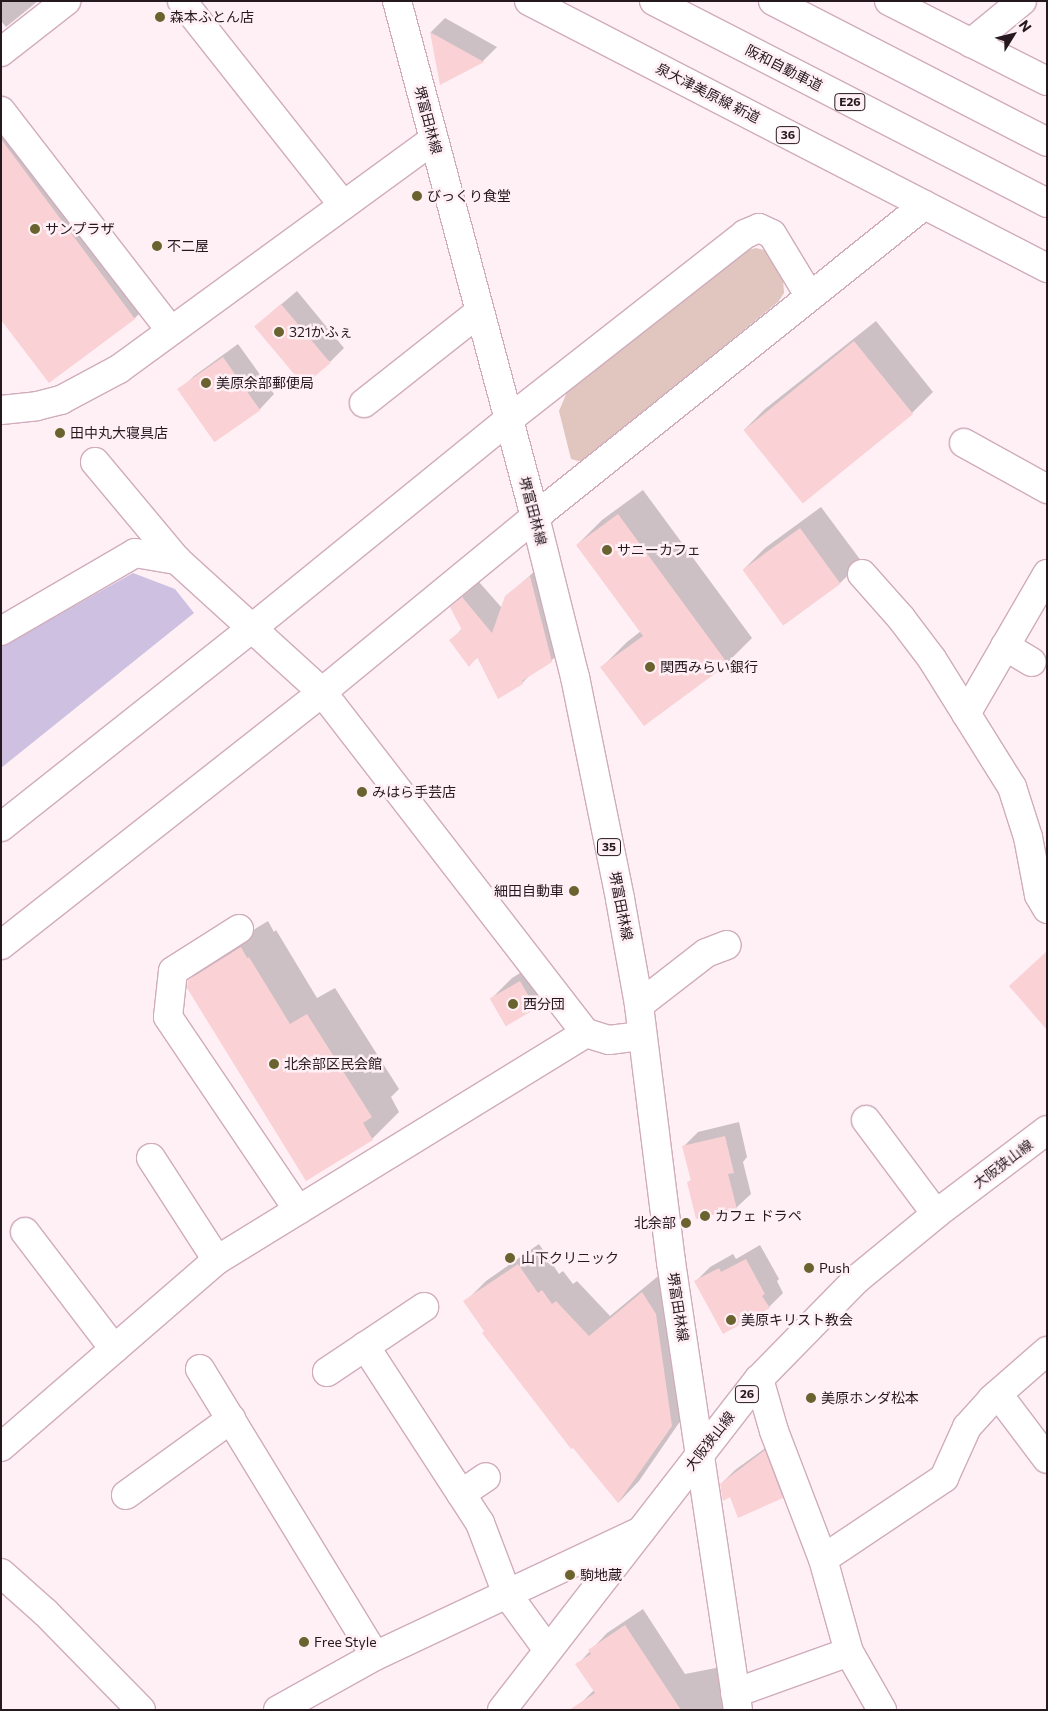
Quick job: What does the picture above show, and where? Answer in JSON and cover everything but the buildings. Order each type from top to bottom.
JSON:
[{"type":"main road","points":[[1,52],[66,1]]},
{"type":"main road","points":[[182,1],[343,205]]},
{"type":"main road","name":"堺富田林線","points":[[397,1],[478,313],[535,517],[575,677],[639,1005],[671,1262],[736,1701]]},
{"type":"main road","name":"泉大津美原線 新道","points":[[530,1],[1047,268]]},
{"type":"main road","name":"阪和自動車道","points":[[654,1],[1047,203]]},
{"type":"main road","points":[[773,1],[1047,142]]},
{"type":"main road","points":[[889,1],[1047,81]]},
{"type":"main road","points":[[971,43],[1022,1]]},
{"type":"main road","points":[[1,112],[170,330]]},
{"type":"main road","points":[[1,410],[37,406],[62,400],[119,369],[433,140]]},
{"type":"main road","points":[[1,945],[322,692],[809,295],[925,205]]},
{"type":"main road","points":[[1,827],[251,629],[508,420],[745,234],[759,228],[772,234],[809,295]]},
{"type":"main road","points":[[364,403],[478,313]]},
{"type":"main road","points":[[964,443],[1047,489]]},
{"type":"main road","points":[[95,462],[177,560],[322,692],[586,1033],[609,1040],[642,1036]]},
{"type":"main road","points":[[1,631],[135,553],[177,560]]},
{"type":"main road","points":[[862,574],[901,618],[932,659],[1012,787],[1028,837],[1039,895],[1047,910]]},
{"type":"main road","points":[[966,714],[1047,574]]},
{"type":"main road","points":[[1005,646],[1032,662]]},
{"type":"main road","points":[[240,929],[173,971],[168,1017],[298,1210]]},
{"type":"main road","points":[[639,1005],[706,953],[727,945]]},
{"type":"main road","points":[[1,1447],[217,1260],[586,1033]]},
{"type":"main road","points":[[866,1120],[936,1214]]},
{"type":"main road","name":"大阪狭山線","points":[[502,1710],[641,1532],[700,1452],[759,1379],[857,1279],[936,1214],[1047,1130]]},
{"type":"main road","points":[[151,1158],[217,1260]]},
{"type":"main road","points":[[25,1232],[114,1349]]},
{"type":"main road","points":[[327,1372],[424,1307]]},
{"type":"main road","points":[[365,1346],[480,1523],[507,1594],[548,1650]]},
{"type":"main road","points":[[823,1559],[944,1478],[967,1427],[998,1394],[1047,1352]]},
{"type":"main road","points":[[200,1369],[375,1656]]},
{"type":"main road","points":[[759,1379],[774,1431],[823,1559],[849,1652],[882,1710]]},
{"type":"main road","points":[[998,1394],[1047,1459]]},
{"type":"main road","points":[[126,1495],[231,1419]]},
{"type":"main road","points":[[461,1494],[486,1477]]},
{"type":"main road","points":[[278,1710],[375,1656],[641,1532]]},
{"type":"main road","points":[[1,1573],[45,1612],[141,1710]]},
{"type":"main road","points":[[736,1701],[849,1652]]},
{"type":"shaded area","points":[[756,248],[768,251],[783,279],[784,293],[778,302],[582,462],[571,459],[559,411],[567,392],[744,251]]},
{"type":"shaded area","points":[[133,573],[175,589],[194,613],[1,768],[1,647]]},
{"type":"place","name":"森本ふとん店","points":[[160,17]]},
{"type":"place","name":"びっくり食堂","points":[[417,196]]},
{"type":"place","name":"サンプラザ","points":[[35,229]]},
{"type":"place","name":"不二屋","points":[[157,246]]},
{"type":"place","name":"321かふぇ","points":[[279,332]]},
{"type":"place","name":"美原余部郵便局","points":[[206,383]]},
{"type":"place","name":"田中丸大寝具店","points":[[60,433]]},
{"type":"place","name":"サニーカフェ","points":[[607,550]]},
{"type":"place","name":"関西みらい銀行","points":[[650,667]]},
{"type":"place","name":"みはら手芸店","points":[[362,792]]},
{"type":"place","name":"細田自動車","points":[[574,891]]},
{"type":"place","name":"西分団","points":[[513,1004]]},
{"type":"place","name":"北余部区民会館","points":[[274,1064]]},
{"type":"place","name":"カフェ ドラペ","points":[[705,1216]]},
{"type":"place","name":"北余部","points":[[686,1223]]},
{"type":"place","name":"山下クリニック","points":[[510,1258]]},
{"type":"place","name":"Push","points":[[809,1268]]},
{"type":"place","name":"美原キリスト教会","points":[[731,1320]]},
{"type":"place","name":"美原ホンダ松本","points":[[811,1398]]},
{"type":"place","name":"駒地蔵","points":[[570,1575]]},
{"type":"place","name":"Free Style","points":[[304,1642]]}]
